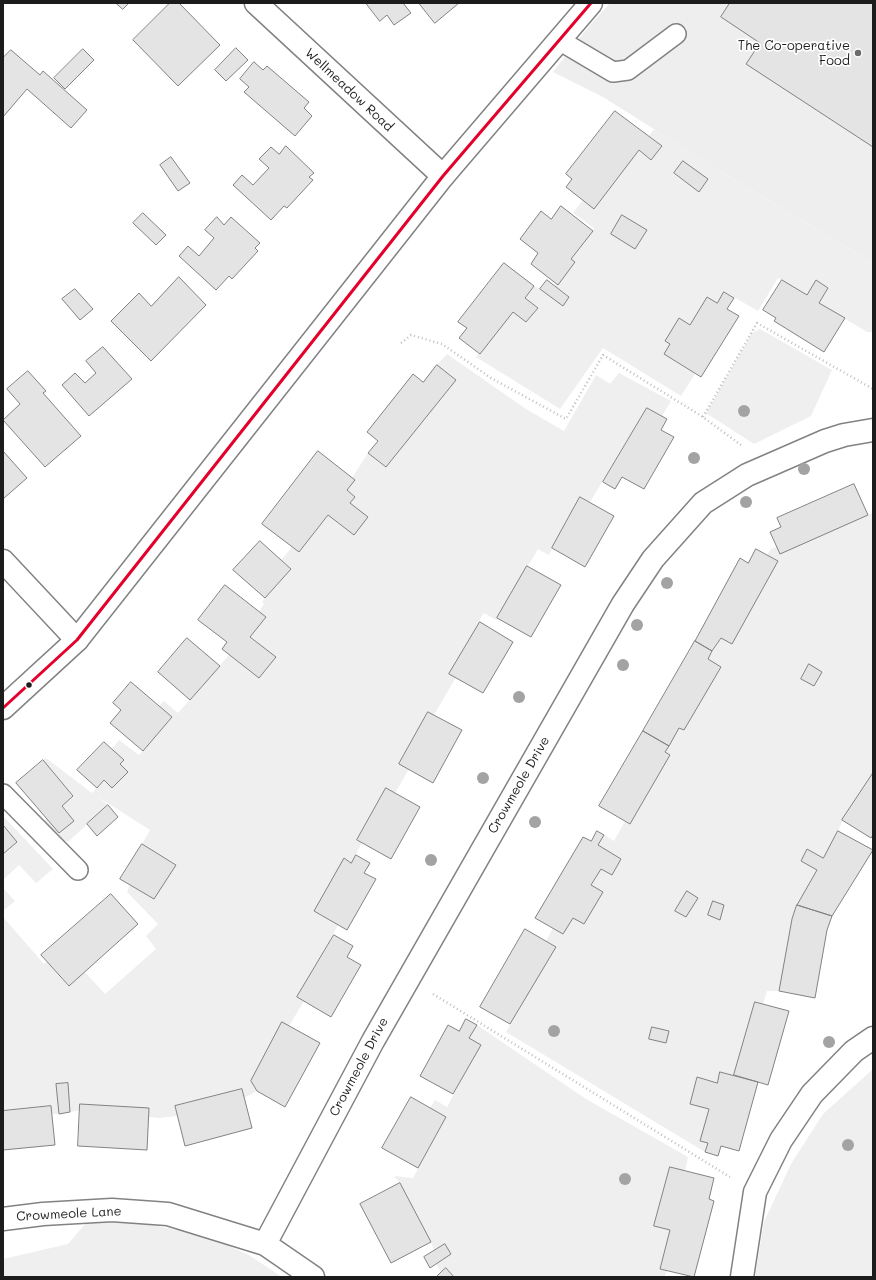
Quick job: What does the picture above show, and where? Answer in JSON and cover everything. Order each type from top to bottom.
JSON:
[{"type":"street","name":"Wellmeadow Road","points":[[256,3],[443,176]]},
{"type":"street","points":[[3,708],[77,640],[443,176],[591,3]]},
{"type":"street","name":"Crowmeole Drive","points":[[265,1244],[407,980],[623,604],[653,559],[703,503],[747,475],[825,441],[844,435],[873,430]]},
{"type":"street","points":[[3,561],[77,640]]},
{"type":"street","points":[[742,1277],[755,1192],[781,1140],[812,1094],[854,1051],[873,1038]]},
{"type":"street","name":"Crowmeole Lane","points":[[3,1219],[44,1214],[112,1210],[168,1214],[265,1244],[313,1277]]},
{"type":"lane","points":[[559,40],[613,72],[628,70],[676,34]]},
{"type":"lane","points":[[3,794],[78,870]]},
{"type":"path","points":[[702,417],[757,323],[873,389]]},
{"type":"path","points":[[401,343],[412,335],[442,344],[491,378],[566,419],[603,355],[702,417],[770,465]]},
{"type":"path","points":[[407,980],[446,1002],[755,1192]]},
{"type":"shaded area","points":[[610,3],[873,3],[873,263],[730,177],[603,97],[553,72],[590,25]]},
{"type":"shaded area","points":[[654,129],[730,177],[873,263],[873,332],[867,332],[819,303],[828,288],[816,280],[807,295],[778,278],[758,311],[725,292],[717,303],[690,325],[679,318],[665,341],[670,344],[664,354],[695,374],[681,396],[603,348],[560,409],[476,357],[513,312],[527,322],[538,308],[525,298],[534,286],[563,305],[569,296],[555,286],[575,262],[571,259],[594,228],[573,213],[583,200],[594,208],[639,150],[651,160],[662,146],[649,136]]},
{"type":"shaded area","points":[[760,329],[832,370],[811,416],[754,444],[706,413],[752,333]]},
{"type":"shaded area","points":[[447,354],[526,409],[564,431],[596,375],[610,384],[619,373],[671,401],[662,416],[647,408],[590,502],[580,497],[549,555],[538,549],[496,620],[484,613],[481,617],[456,677],[434,715],[428,712],[400,764],[409,769],[395,793],[386,788],[357,840],[362,843],[351,863],[344,859],[314,911],[338,925],[313,971],[304,1001],[289,1026],[268,1050],[251,1081],[257,1091],[244,1098],[241,1089],[175,1106],[177,1116],[159,1118],[149,1117],[149,1108],[80,1110],[70,1112],[67,1083],[56,1085],[59,1114],[52,1114],[51,1106],[3,1111],[3,917],[44,964],[47,962],[68,986],[84,971],[105,994],[156,949],[146,936],[158,924],[127,892],[130,885],[154,899],[176,864],[142,844],[150,830],[98,797],[108,805],[68,842],[55,838],[42,823],[47,818],[74,821],[62,806],[73,796],[43,760],[46,758],[92,793],[104,781],[112,788],[128,772],[120,764],[123,760],[112,749],[119,740],[139,755],[172,717],[159,706],[164,701],[178,713],[229,655],[259,678],[276,657],[250,637],[266,617],[259,612],[264,604],[262,602],[291,569],[281,560],[292,547],[299,552],[328,515],[354,535],[350,503],[355,497],[347,490],[352,478],[368,453],[386,467],[456,380],[437,365]]},
{"type":"shaded area","points":[[873,513],[873,773],[843,820],[823,858],[807,849],[801,861],[817,870],[797,905],[779,991],[767,991],[763,1004],[755,1002],[734,1075],[720,1072],[717,1083],[697,1077],[690,1104],[709,1109],[708,1143],[705,1152],[506,1032],[555,947],[546,941],[553,928],[563,934],[601,869],[612,874],[621,859],[598,845],[604,835],[614,841],[625,821],[630,824],[670,755],[665,752],[679,728],[684,730],[721,667],[708,659],[721,638],[751,608],[778,561],[767,555],[771,549]]},
{"type":"shaded area","points":[[3,816],[53,869],[36,883],[19,865],[3,880],[3,854],[17,842],[3,825]]},
{"type":"shaded area","points":[[3,888],[15,901],[3,911]]},
{"type":"shaded area","points":[[477,1025],[586,1099],[688,1157],[685,1171],[670,1167],[654,1226],[670,1230],[660,1269],[667,1271],[664,1277],[454,1277],[446,1268],[441,1272],[436,1264],[451,1254],[445,1245],[435,1251],[400,1183],[394,1176],[413,1178],[446,1118],[430,1108],[435,1100],[447,1107],[480,1045],[469,1038]]},
{"type":"shaded area","points":[[873,1069],[873,1277],[755,1277],[764,1222],[791,1164],[823,1114]]},
{"type":"shaded area","points":[[87,1222],[141,1223],[205,1235],[249,1255],[282,1277],[3,1277],[3,1259],[68,1244]]},
{"type":"building","points":[[116,3],[129,3],[123,9]]},
{"type":"building","points":[[170,3],[179,3],[220,45],[178,86],[133,40]]},
{"type":"building","points":[[366,3],[403,3],[411,13],[394,25],[387,15],[380,21]]},
{"type":"building","points":[[419,3],[459,3],[435,23]]},
{"type":"building","points":[[730,3],[873,3],[873,147],[746,64],[760,43],[721,17]]},
{"type":"building","points":[[236,48],[248,60],[226,81],[215,70]]},
{"type":"building","points":[[83,49],[94,60],[65,89],[54,78]]},
{"type":"building","points":[[11,50],[40,75],[43,71],[87,110],[71,128],[27,89],[3,117],[3,58]]},
{"type":"building","points":[[254,62],[263,70],[267,66],[309,102],[304,108],[312,116],[295,136],[244,92],[249,87],[240,79]]},
{"type":"building","points":[[615,111],[662,146],[651,160],[639,150],[594,209],[566,187],[572,179],[566,174]]},
{"type":"building","points":[[286,146],[314,173],[309,177],[313,180],[287,208],[284,206],[271,220],[233,185],[242,175],[253,185],[269,168],[259,159],[271,147],[279,154]]},
{"type":"building","points":[[171,157],[190,183],[178,191],[160,165]]},
{"type":"building","points":[[683,161],[708,179],[699,192],[674,173]]},
{"type":"building","points":[[561,206],[593,231],[571,259],[575,262],[558,285],[531,264],[538,253],[520,239],[541,211],[551,219]]},
{"type":"building","points":[[143,213],[166,235],[156,245],[133,223]]},
{"type":"building","points":[[622,215],[647,230],[635,249],[611,234]]},
{"type":"building","points":[[217,217],[224,225],[231,217],[260,243],[255,248],[258,251],[232,279],[229,276],[216,290],[179,256],[188,246],[199,256],[214,238],[205,230]]},
{"type":"building","points":[[504,263],[534,286],[525,298],[538,308],[526,322],[513,312],[480,354],[459,338],[467,328],[458,322]]},
{"type":"building","points":[[179,277],[206,305],[151,361],[111,321],[139,293],[151,306]]},
{"type":"building","points":[[547,280],[569,297],[563,306],[540,289]]},
{"type":"building","points":[[782,280],[807,295],[816,280],[828,288],[819,303],[845,318],[824,352],[774,321],[776,318],[763,310]]},
{"type":"building","points":[[75,289],[93,309],[80,320],[62,299]]},
{"type":"building","points":[[724,292],[734,298],[727,309],[739,316],[701,377],[664,354],[670,344],[665,341],[679,318],[690,325],[707,297],[717,303]]},
{"type":"building","points":[[103,347],[132,379],[89,416],[62,385],[75,373],[85,383],[96,373],[86,361]]},
{"type":"building","points":[[437,365],[456,380],[386,467],[368,453],[378,441],[367,432],[413,374],[423,382]]},
{"type":"building","points":[[28,371],[46,391],[43,393],[81,436],[45,467],[3,420],[20,404],[7,389]]},
{"type":"building","points":[[647,408],[667,419],[661,430],[674,437],[644,489],[622,477],[615,489],[603,482]]},
{"type":"building","points":[[3,451],[27,478],[3,499]]},
{"type":"building","points":[[318,451],[355,480],[347,490],[355,497],[350,503],[368,517],[354,535],[328,515],[299,552],[262,524]]},
{"type":"building","points":[[854,484],[868,515],[780,554],[770,532],[781,527],[777,518]]},
{"type":"building","points":[[580,497],[614,516],[585,567],[552,548]]},
{"type":"building","points":[[260,541],[291,569],[265,598],[233,570]]},
{"type":"building","points":[[756,549],[778,561],[732,644],[721,638],[712,651],[695,641],[740,558],[748,563]]},
{"type":"building","points":[[527,566],[561,585],[531,637],[497,618]]},
{"type":"building","points":[[225,585],[266,617],[250,637],[276,657],[259,678],[222,649],[227,642],[198,620]]},
{"type":"building","points":[[480,622],[513,642],[483,693],[449,674]]},
{"type":"building","points":[[187,638],[220,666],[190,700],[158,672]]},
{"type":"building","points":[[695,641],[712,651],[708,659],[721,667],[684,730],[679,728],[669,746],[643,731]]},
{"type":"building","points":[[809,664],[822,672],[814,686],[801,679]]},
{"type":"building","points":[[131,682],[172,717],[143,751],[110,723],[121,710],[113,703]]},
{"type":"building","points":[[428,712],[462,730],[433,783],[399,764]]},
{"type":"building","points":[[643,731],[669,746],[665,752],[670,755],[630,824],[599,806]]},
{"type":"building","points":[[104,742],[124,760],[120,764],[128,772],[112,788],[104,780],[97,788],[77,770]]},
{"type":"building","points":[[43,760],[73,796],[62,806],[74,821],[59,833],[16,783]]},
{"type":"building","points":[[873,773],[873,835],[871,838],[842,820]]},
{"type":"building","points":[[386,788],[420,807],[391,859],[357,840]]},
{"type":"building","points":[[108,805],[118,817],[97,836],[87,824]]},
{"type":"building","points":[[3,825],[17,842],[3,854]]},
{"type":"building","points":[[597,831],[604,835],[598,845],[621,859],[612,875],[601,869],[591,885],[603,892],[584,924],[573,918],[563,934],[535,918],[583,837],[591,841]]},
{"type":"building","points":[[838,831],[873,850],[832,916],[797,905],[817,870],[801,861],[807,849],[823,858]]},
{"type":"building","points":[[142,844],[176,865],[154,899],[120,879]]},
{"type":"building","points":[[356,855],[370,863],[364,873],[376,879],[347,930],[314,911],[344,858],[351,863]]},
{"type":"building","points":[[687,891],[698,898],[686,917],[675,911]]},
{"type":"building","points":[[111,894],[138,924],[69,986],[41,955]]},
{"type":"building","points":[[713,901],[724,905],[720,920],[708,915]]},
{"type":"building","points":[[797,905],[832,916],[827,930],[815,998],[779,991],[792,919]]},
{"type":"building","points":[[525,929],[556,947],[510,1024],[480,1007]]},
{"type":"building","points":[[334,935],[353,946],[347,957],[361,965],[331,1017],[297,997]]},
{"type":"building","points":[[755,1002],[789,1011],[768,1085],[734,1075]]},
{"type":"building","points":[[466,1019],[477,1025],[469,1038],[481,1045],[453,1094],[420,1076],[448,1025],[459,1031]]},
{"type":"building","points":[[282,1022],[320,1043],[285,1107],[257,1091],[251,1081]]},
{"type":"building","points":[[652,1027],[669,1031],[666,1043],[649,1039]]},
{"type":"building","points":[[720,1072],[758,1082],[739,1151],[721,1146],[718,1156],[705,1152],[708,1143],[700,1141],[709,1109],[690,1104],[697,1077],[717,1083]]},
{"type":"building","points":[[68,1083],[70,1112],[59,1114],[56,1084]]},
{"type":"building","points":[[242,1089],[252,1128],[185,1146],[175,1106]]},
{"type":"building","points":[[411,1097],[446,1117],[418,1168],[382,1148]]},
{"type":"building","points":[[80,1104],[149,1108],[147,1150],[78,1146]]},
{"type":"building","points":[[51,1106],[55,1145],[3,1150],[3,1111]]},
{"type":"building","points":[[670,1167],[714,1178],[709,1199],[714,1201],[694,1277],[660,1269],[670,1230],[654,1226]]},
{"type":"building","points":[[400,1183],[431,1242],[391,1263],[360,1204]]},
{"type":"building","points":[[445,1244],[451,1254],[430,1268],[424,1257]]},
{"type":"building","points":[[446,1268],[454,1277],[436,1277],[441,1272]]},
{"type":"transit line","points":[[3,708],[77,640],[443,176],[591,3]]},
{"type":"place","name":"The Co-operative Food","points":[[858,53]]}]
